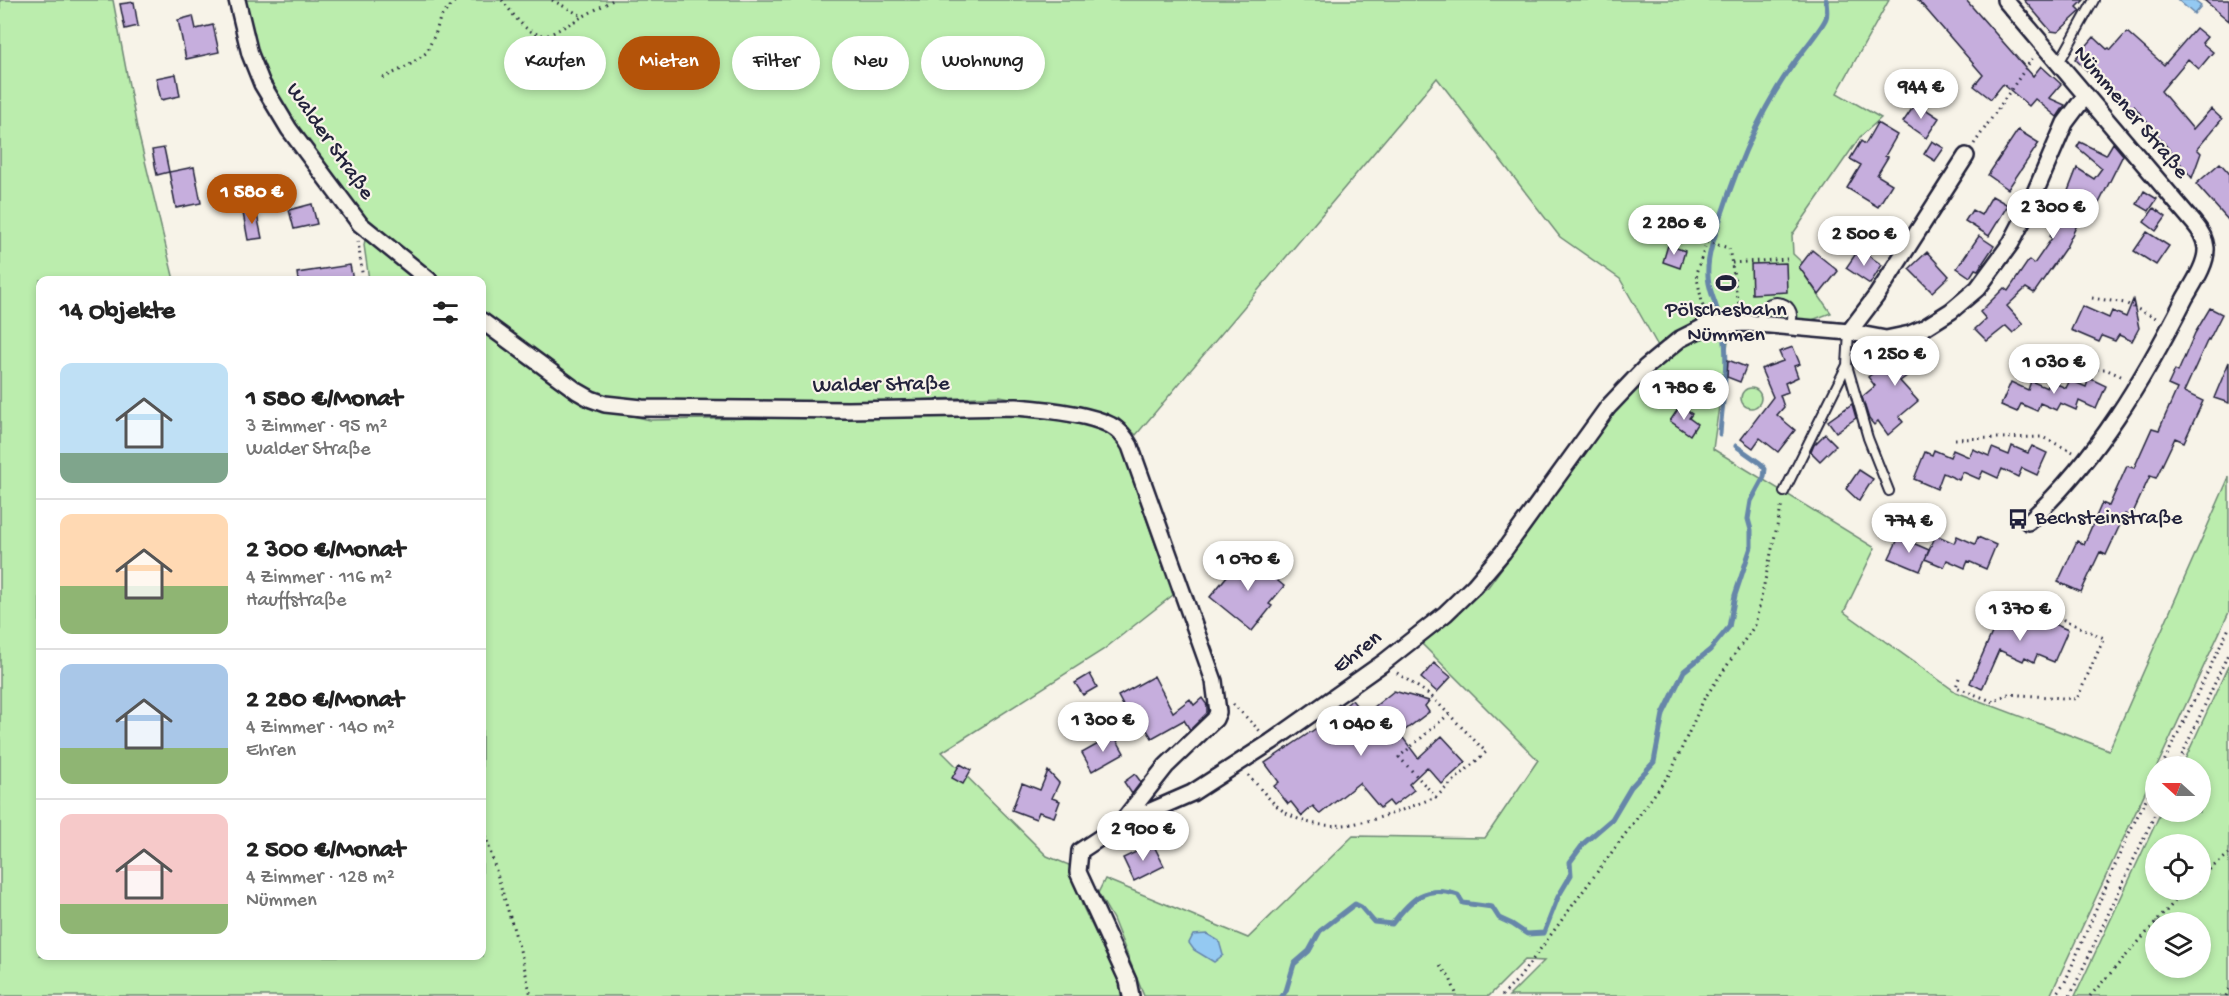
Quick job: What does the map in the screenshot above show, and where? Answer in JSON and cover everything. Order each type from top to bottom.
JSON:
[{"type":"street","name":"Walder Straße","points":[[237,0],[250,54],[262,84],[298,142],[360,224],[424,276]]},
{"type":"street","name":"Nümmener Straße","points":[[2005,0],[2200,231],[2206,249],[2204,262],[2171,325]]},
{"type":"street","points":[[1722,324],[1790,326],[1849,332],[1886,339],[1910,334],[1924,328],[1951,311],[1978,288],[2011,243],[2065,123],[2086,95]]},
{"type":"street","points":[[1849,332],[1872,302],[1966,156]]},
{"type":"street","name":"Walder Straße","points":[[486,324],[591,399],[618,407],[745,410],[1016,407],[1092,418],[1109,424],[1124,436],[1130,446],[1217,692]]},
{"type":"street","name":"Ehren","points":[[1121,824],[1192,793],[1271,742],[1383,663],[1446,614],[1503,552],[1621,392],[1680,339],[1722,324]]},
{"type":"street","points":[[2028,522],[2086,458],[2118,415],[2171,325]]},
{"type":"street","points":[[1131,996],[1128,981],[1078,872],[1080,851],[1121,824],[1166,766],[1215,719],[1218,712],[1217,692]]},
{"type":"lane","points":[[2059,63],[2094,0]]},
{"type":"lane","points":[[1762,324],[1763,308],[1772,302],[1778,302],[1791,310],[1790,326]]},
{"type":"lane","points":[[1849,332],[1848,364],[1868,438],[1889,491]]},
{"type":"lane","points":[[1784,492],[1848,364]]},
{"type":"path","points":[[383,78],[408,66],[426,53],[440,18],[456,0]]},
{"type":"path","points":[[502,0],[524,27],[532,34],[540,36],[549,35],[611,0]]},
{"type":"path","points":[[552,0],[583,16]]},
{"type":"path","points":[[1966,156],[2042,44]]},
{"type":"path","points":[[360,224],[357,245],[362,276]]},
{"type":"path","points":[[1707,242],[1729,248],[1731,263],[1722,324],[1696,273],[1707,242]]},
{"type":"path","points":[[1731,263],[1787,259]]},
{"type":"path","points":[[2092,298],[2125,303],[2171,325]]},
{"type":"path","points":[[2025,369],[2105,369],[2138,384]]},
{"type":"path","points":[[1955,438],[2042,437],[2086,458]]},
{"type":"path","points":[[1502,996],[1519,978],[1671,772],[1704,699],[1755,625],[1784,492]]},
{"type":"path","points":[[1959,678],[1956,687],[1994,702],[2007,694],[2077,699],[2104,638],[2028,604]]},
{"type":"path","points":[[2167,756],[2229,628]]},
{"type":"path","points":[[2182,756],[2229,652]]},
{"type":"path","points":[[1237,762],[1277,806],[1289,815],[1315,824],[1342,826],[1365,822],[1436,797],[1486,752],[1430,695],[1383,663]]},
{"type":"path","points":[[1217,692],[1271,742]]},
{"type":"path","points":[[1436,797],[1399,757],[1449,714]]},
{"type":"path","points":[[2054,996],[2065,982],[2128,835],[2145,801]]},
{"type":"path","points":[[2070,996],[2151,822]]},
{"type":"path","points":[[486,837],[522,957],[531,996]]},
{"type":"path","points":[[2211,868],[2229,854]]},
{"type":"path","points":[[2090,996],[2175,900]]},
{"type":"path","points":[[1440,966],[1450,978],[1457,996]]},
{"type":"path","points":[[2226,996],[2229,990]]},
{"type":"green space","points":[[0,0],[113,0],[137,128],[173,276],[36,276],[36,960],[486,960],[486,331],[581,404],[650,420],[993,414],[1050,418],[1102,428],[1120,443],[1173,595],[1103,650],[942,752],[1047,856],[1069,865],[1082,905],[1123,990],[1123,996],[0,996]]},
{"type":"green space","points":[[244,0],[1889,0],[1837,93],[1881,118],[1860,137],[1792,235],[1793,254],[1810,270],[1805,276],[1831,313],[1812,320],[1754,317],[1686,328],[1658,346],[1620,279],[1560,237],[1437,78],[1136,435],[1118,418],[1000,396],[870,402],[727,404],[617,402],[577,386],[486,318],[486,276],[431,276],[369,226],[292,126],[257,57]]},
{"type":"green space","points":[[365,240],[414,276],[368,276]]},
{"type":"green space","points":[[1715,334],[1729,334],[1713,449],[1875,548],[1844,612],[1956,692],[2109,750],[2229,477],[2229,612],[2162,756],[2145,756],[2145,792],[2050,996],[1509,996],[1544,961],[1525,960],[1489,996],[1144,996],[1113,919],[1098,893],[1105,879],[1248,938],[1353,836],[1485,838],[1538,760],[1420,642],[1488,587],[1626,397],[1679,348]]},
{"type":"green space","points":[[1751,388],[1758,391],[1761,398],[1758,405],[1751,408],[1744,405],[1741,398],[1744,391]]},
{"type":"green space","points":[[2229,664],[2229,996],[2075,996],[2145,846],[2145,900],[2211,900],[2211,834],[2151,834],[2156,822],[2211,822],[2211,756],[2187,756]]},
{"type":"water","points":[[2178,0],[2193,0],[2201,6],[2194,14]]},
{"type":"water","points":[[1207,934],[1219,941],[1223,955],[1214,962],[1194,950],[1189,943],[1193,935]]},
{"type":"building","points":[[1918,0],[1966,0],[2033,76],[2041,66],[2061,84],[2049,98],[2065,105],[2057,117],[2035,99],[2029,106],[2003,84],[1991,99],[1974,86],[1983,75]]},
{"type":"building","points":[[2024,0],[2084,0],[2077,7],[2081,11],[2058,32],[2051,31]]},
{"type":"building","points":[[2204,0],[2229,0],[2229,21]]},
{"type":"building","points":[[134,2],[138,26],[125,29],[120,4]]},
{"type":"building","points":[[193,16],[196,29],[213,25],[219,52],[186,59],[178,20]]},
{"type":"building","points":[[2196,28],[2207,37],[2202,43],[2213,52],[2199,69],[2188,59],[2161,91],[2193,129],[2211,109],[2222,119],[2197,149],[2201,153],[2192,178],[2134,106],[2129,112],[2075,59],[2094,37],[2111,50],[2127,32],[2164,65]]},
{"type":"building","points":[[176,74],[180,96],[161,100],[156,78]]},
{"type":"building","points":[[1916,103],[1939,118],[1926,138],[1903,122]]},
{"type":"building","points":[[1877,123],[1897,135],[1877,175],[1892,184],[1878,207],[1847,188],[1861,165],[1850,159],[1861,141],[1865,144]]},
{"type":"building","points":[[2018,130],[2039,143],[2008,189],[1988,175]]},
{"type":"building","points":[[1932,141],[1944,148],[1935,161],[1924,154]]},
{"type":"building","points":[[2080,142],[2106,155],[2113,143],[2123,155],[2098,205],[2089,201],[2066,247],[2034,293],[2026,288],[2007,306],[2023,324],[2013,333],[2006,326],[1987,341],[1975,329],[1986,319],[1980,312],[2004,288],[2008,291],[2029,260],[2034,264],[2052,238],[2050,237],[2077,168],[2094,179],[2102,168],[2077,147]]},
{"type":"building","points":[[164,148],[169,172],[157,175],[152,150]]},
{"type":"building","points":[[2220,163],[2229,173],[2229,221],[2196,184]]},
{"type":"building","points":[[194,167],[201,203],[176,208],[169,172]]},
{"type":"building","points":[[2144,191],[2157,199],[2149,211],[2137,204]]},
{"type":"building","points":[[1992,196],[2008,205],[1989,236],[1965,221],[1972,210],[1981,215]]},
{"type":"building","points":[[312,204],[317,224],[294,229],[289,210]]},
{"type":"building","points":[[2154,208],[2166,217],[2156,231],[2144,222]]},
{"type":"building","points":[[256,210],[262,238],[248,240],[243,213]]},
{"type":"building","points":[[2147,232],[2169,246],[2156,265],[2134,251]]},
{"type":"building","points":[[1979,236],[1994,246],[1978,270],[1975,269],[1970,277],[1957,268]]},
{"type":"building","points":[[1668,245],[1685,251],[1680,268],[1663,262]]},
{"type":"building","points":[[1859,249],[1882,265],[1870,284],[1846,268]]},
{"type":"building","points":[[1812,250],[1838,271],[1819,295],[1799,267]]},
{"type":"building","points":[[1927,252],[1949,276],[1932,292],[1909,269]]},
{"type":"building","points":[[1786,263],[1787,292],[1752,294],[1751,264]]},
{"type":"building","points":[[350,265],[352,276],[297,276],[297,273]]},
{"type":"building","points":[[2133,300],[2139,328],[2132,341],[2119,335],[2115,341],[2102,336],[2099,342],[2071,330],[2082,306],[2109,318],[2112,311],[2126,317]]},
{"type":"building","points":[[2210,308],[2222,314],[2184,392],[2203,401],[2184,442],[2175,438],[2156,478],[2150,476],[2131,517],[2125,514],[2106,555],[2100,552],[2081,592],[2058,582],[2077,541],[2084,544],[2102,503],[2109,506],[2127,466],[2134,468],[2152,428],[2159,430],[2177,389],[2168,385],[2175,370],[2178,372],[2195,333]]},
{"type":"building","points":[[1923,339],[1934,356],[1900,381],[1918,401],[1899,417],[1903,422],[1888,435],[1878,421],[1874,425],[1869,419],[1862,397],[1875,386],[1868,377],[1915,342]]},
{"type":"building","points":[[1793,347],[1800,364],[1794,366],[1798,377],[1785,383],[1788,392],[1780,395],[1784,407],[1777,415],[1795,430],[1778,452],[1760,438],[1753,448],[1741,439],[1773,397],[1761,369],[1783,361],[1779,352]]},
{"type":"building","points":[[1728,360],[1746,367],[1740,382],[1727,377]]},
{"type":"building","points":[[2229,362],[2229,403],[2214,398]]},
{"type":"building","points":[[2089,378],[2106,386],[2096,409],[2079,401],[2076,410],[2060,403],[2056,410],[2040,403],[2037,411],[2021,404],[2017,412],[2001,405],[2011,382],[2028,390],[2031,381],[2047,388],[2050,381],[2066,388],[2070,380],[2086,387]]},
{"type":"building","points":[[1852,404],[1856,418],[1836,432],[1828,421]]},
{"type":"building","points":[[1680,406],[1692,414],[1689,418],[1697,424],[1690,435],[1670,421]]},
{"type":"building","points":[[1825,434],[1836,445],[1820,461],[1811,452],[1814,445]]},
{"type":"building","points":[[2012,446],[2028,453],[2032,446],[2047,453],[2037,475],[2022,468],[2018,477],[2002,469],[1998,478],[1983,471],[1979,479],[1963,472],[1959,480],[1943,473],[1937,489],[1914,479],[1925,452],[1932,455],[1934,450],[1950,457],[1953,450],[1969,457],[1973,449],[1989,456],[1992,448],[2009,455]]},
{"type":"building","points":[[1859,470],[1873,479],[1859,501],[1846,489]]},
{"type":"building","points":[[1936,535],[1954,543],[1957,536],[1975,544],[1978,537],[1996,545],[1986,569],[1968,561],[1965,568],[1947,560],[1944,567],[1925,559]]},
{"type":"building","points":[[1899,537],[1929,550],[1920,571],[1889,558]]},
{"type":"building","points":[[1245,554],[1284,586],[1269,604],[1272,606],[1252,631],[1210,597]]},
{"type":"building","points":[[2028,609],[2039,614],[2038,617],[2068,630],[2054,662],[2037,655],[2034,662],[2025,657],[2023,661],[1999,650],[1982,689],[1970,683],[2002,610],[2023,619]]},
{"type":"building","points":[[1434,663],[1451,677],[1437,692],[1421,678]]},
{"type":"building","points":[[1090,674],[1097,687],[1083,695],[1075,683]]},
{"type":"building","points":[[1154,676],[1173,712],[1190,699],[1194,705],[1202,698],[1207,705],[1207,713],[1190,730],[1184,720],[1152,738],[1132,707],[1126,711],[1118,696]]},
{"type":"building","points":[[1394,691],[1429,701],[1425,706],[1429,712],[1400,734],[1418,758],[1442,736],[1466,762],[1442,784],[1427,767],[1409,784],[1414,790],[1393,806],[1389,801],[1380,808],[1359,783],[1320,814],[1313,806],[1302,816],[1291,802],[1288,804],[1274,786],[1279,782],[1265,763],[1321,725],[1352,700],[1364,715]]},
{"type":"building","points":[[1114,735],[1124,753],[1092,771],[1082,753]]},
{"type":"building","points":[[960,764],[971,770],[963,784],[952,778]]},
{"type":"building","points":[[1048,771],[1059,783],[1052,798],[1060,801],[1054,817],[1039,812],[1036,819],[1012,810],[1022,783],[1040,790]]},
{"type":"building","points":[[1135,774],[1141,782],[1132,794],[1124,782]]},
{"type":"building","points":[[1174,813],[1180,829],[1158,839],[1151,822]]},
{"type":"building","points":[[1153,844],[1164,866],[1134,881],[1123,858]]},
{"type":"waterway","points":[[1720,434],[1725,346],[1721,321],[1709,282],[1708,271],[1712,245],[1745,151],[1767,105],[1824,22],[1827,14],[1826,0]]},
{"type":"waterway","points":[[1282,996],[1286,991],[1294,964],[1309,951],[1320,931],[1355,904],[1361,907],[1374,922],[1392,924],[1406,907],[1420,896],[1436,891],[1446,892],[1458,895],[1463,903],[1492,907],[1499,918],[1527,934],[1544,933],[1558,897],[1571,875],[1570,862],[1584,843],[1612,819],[1631,787],[1654,762],[1663,714],[1684,671],[1710,650],[1729,627],[1735,595],[1751,547],[1751,530],[1748,519],[1751,501],[1764,477],[1765,469],[1736,446]]},
{"type":"place","name":"Pölschesbahn Nümmen","points":[[1726,283]]},
{"type":"place","name":"Bechsteinstraße","points":[[2018,519]]}]
